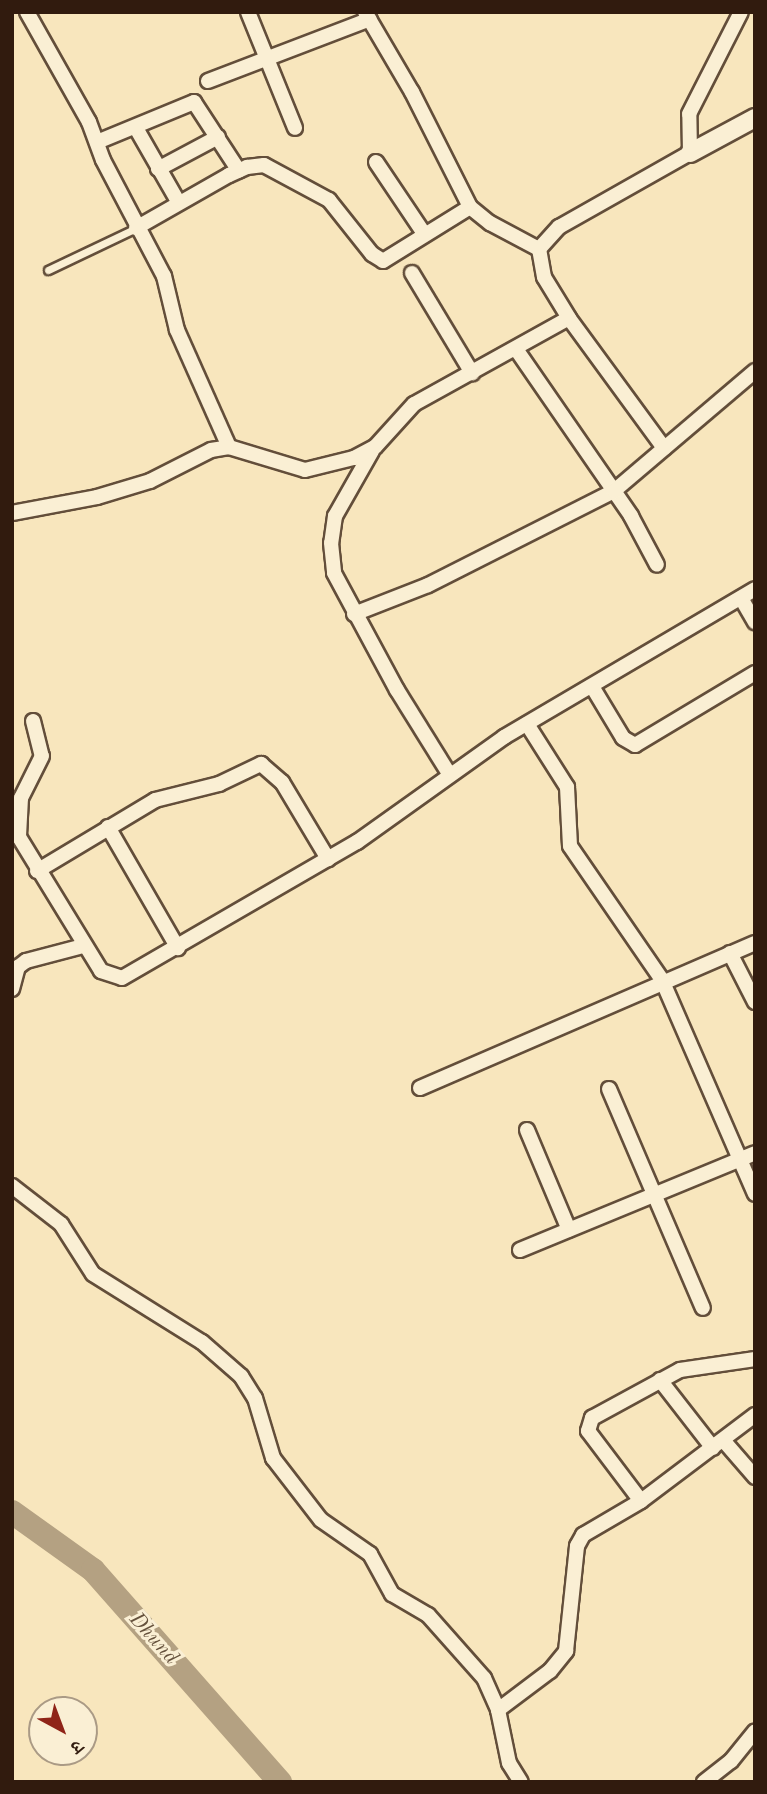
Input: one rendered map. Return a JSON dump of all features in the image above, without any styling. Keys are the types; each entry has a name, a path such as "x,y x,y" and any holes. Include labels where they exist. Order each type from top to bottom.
{"street":[{"path":"27,12 97,142 136,228 164,276 177,330 229,447"},
{"path":"248,12 295,128"},
{"path":"690,153 689,114 741,12"},
{"path":"208,81 367,16 470,207 490,223 539,249"},
{"path":"97,142 194,102 239,171"},
{"path":"539,249 559,227 755,118"},
{"path":"136,128 179,203"},
{"path":"158,169 218,137"},
{"path":"376,162 424,232"},
{"path":"136,228 239,171 264,165 329,200 377,259 391,258 424,232 470,207"},
{"path":"539,249 544,277 569,318 664,449"},
{"path":"412,273 472,373"},
{"path":"450,775 354,614 334,573 331,543 335,516 374,447 414,404 569,318"},
{"path":"516,349 614,491 657,565"},
{"path":"354,614 428,585 614,491 755,371"},
{"path":"12,513 137,485 229,447 305,470 354,458 374,447"},
{"path":"33,721 42,756 21,798 19,836 83,946 101,971 113,978 129,975 178,948 328,859 393,818 450,775 527,724 593,688 755,589"},
{"path":"741,598 755,622"},
{"path":"593,688 623,738 635,745 755,673"},
{"path":"527,724 566,787 570,846 662,980 755,1194"},
{"path":"37,871 155,800 219,784 249,766 261,764 282,782 328,859"},
{"path":"108,827 178,948"},
{"path":"420,1088 662,980 755,943"},
{"path":"12,989 18,967 26,961 83,946"},
{"path":"730,953 755,1002"},
{"path":"609,1088 702,1308"},
{"path":"527,1130 569,1230"},
{"path":"520,1250 755,1153"},
{"path":"12,1186 56,1219 93,1274 202,1342 241,1376 255,1398 273,1458 326,1525 370,1554 392,1594 428,1615 473,1664 498,1710 509,1763 521,1782"},
{"path":"641,1501 587,1425 592,1418 693,1365 755,1359"},
{"path":"660,1380 718,1444 755,1478"},
{"path":"498,1710 550,1671 566,1651 578,1546 583,1535 592,1526 641,1501 755,1415"},
{"path":"704,1782 731,1761 755,1731"}],"lane":[{"path":"48,270 136,228"}],"waterway":[{"name":"Dhund","path":"12,1512 93,1570 280,1782"}]}
